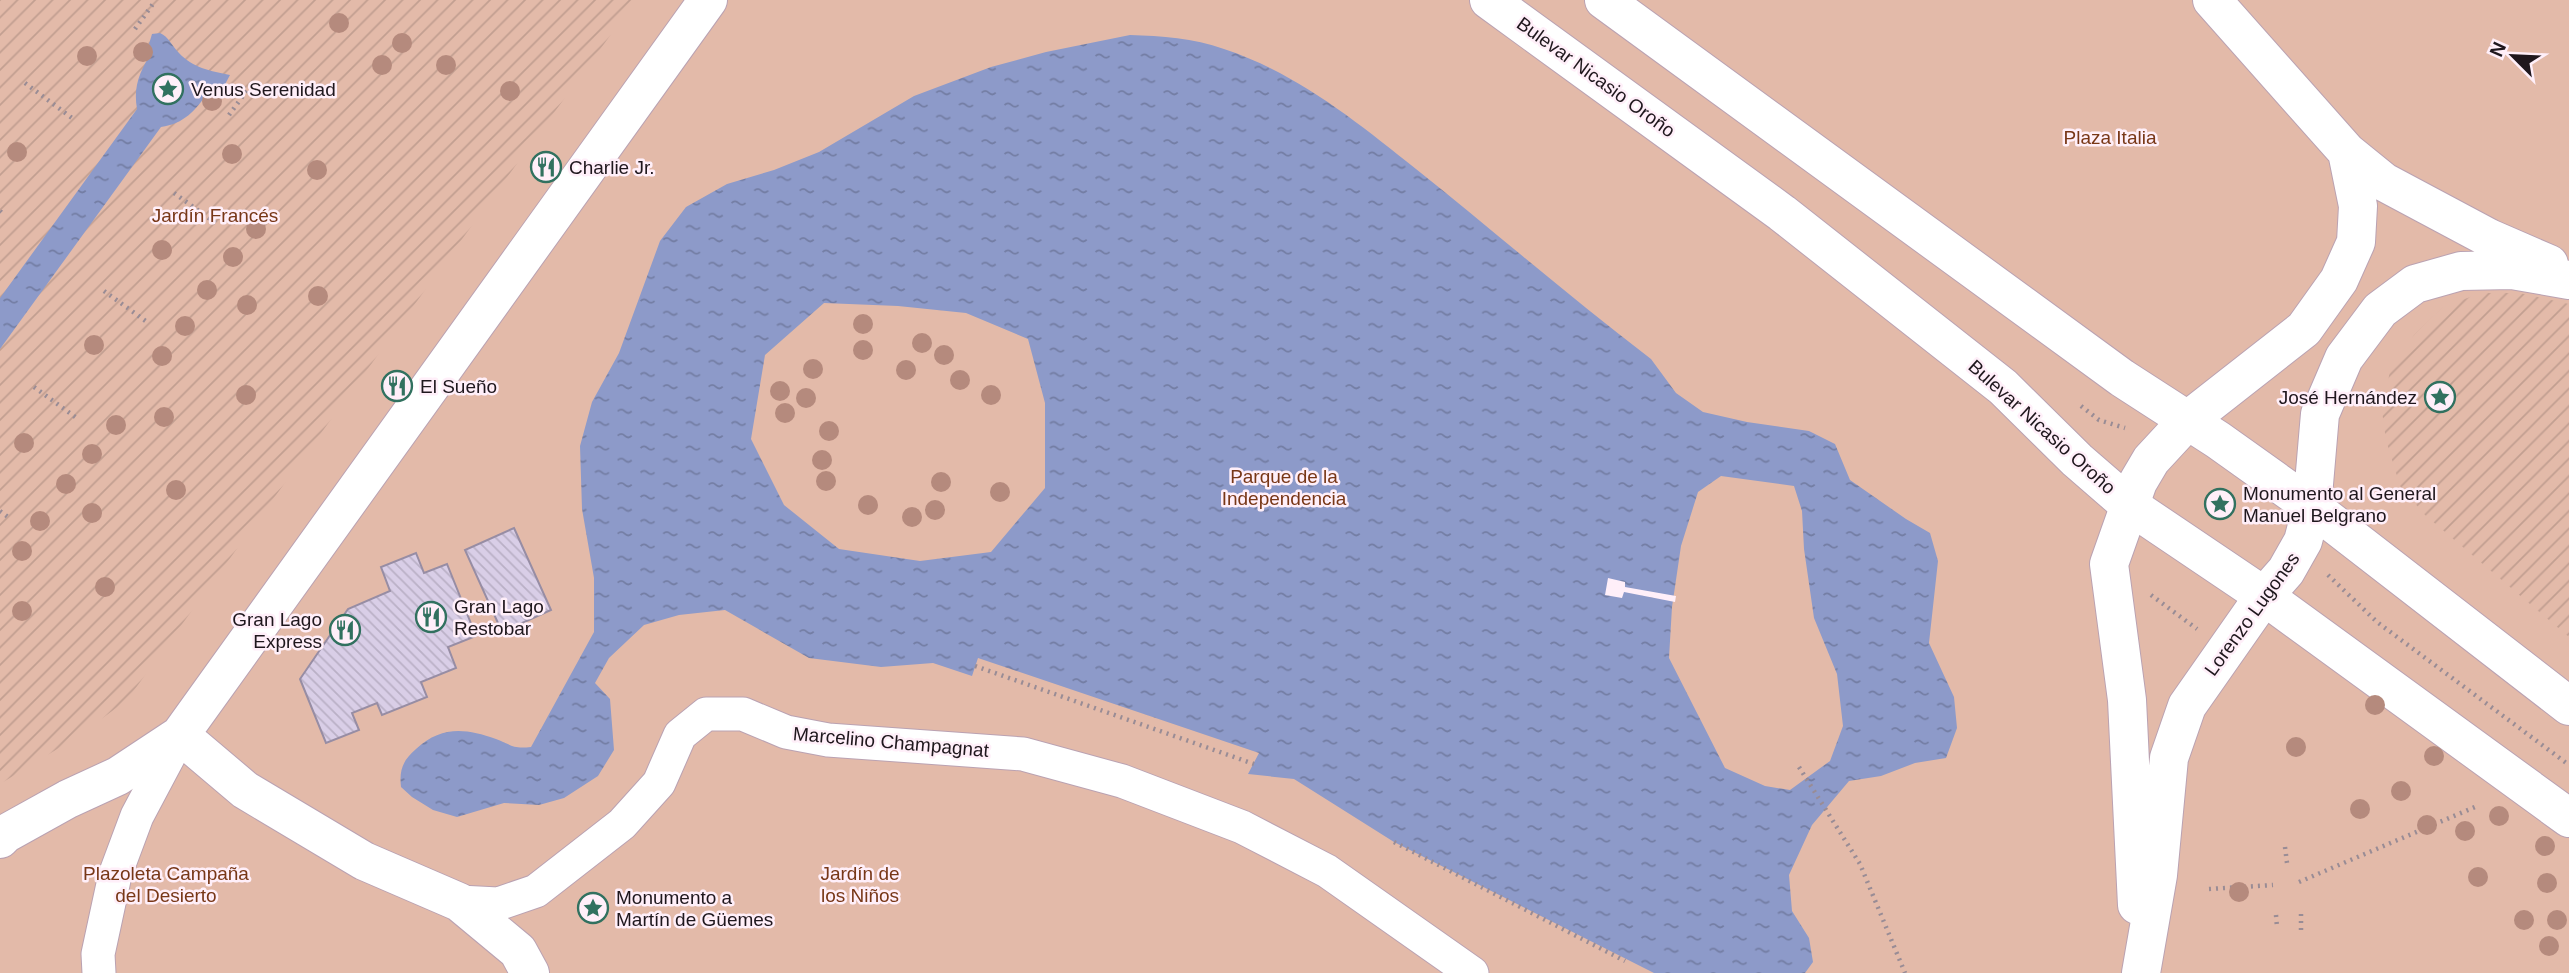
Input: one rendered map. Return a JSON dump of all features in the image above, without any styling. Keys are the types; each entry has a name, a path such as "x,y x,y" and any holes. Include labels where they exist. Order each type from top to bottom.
{"street":[{"path":"99,973 98,954 115,875 137,816 180,735 708,0"},
{"name":"Bulevar Nicasio Oroño","path":"1489,0 1782,213 1992,379 2129,505 2220,569 2264,596 2569,818"},
{"path":"1604,0 2122,378 2189,420 2312,507 2569,706"},
{"path":"2212,0 2347,152 2384,182 2489,238 2569,273"},
{"name":"Lorenzo Lugones","path":"2141,966 2133,874 2127,700 2109,564 2138,482 2151,460 2189,420 2304,329 2339,280 2356,242 2358,206 2347,152"},
{"name":"Lorenzo Lugones","path":"2141,966 2158,874 2169,758 2173,745 2187,706 2264,596 2286,571 2303,541 2312,507 2320,414 2344,358 2380,310 2415,284 2461,271 2512,270 2569,281"},
{"name":"Marcelino Champagnat","path":"180,735 245,790 364,861 460,902 498,904 536,891 622,824 659,783 680,735 706,714 743,714 786,732 828,740 1023,754 1122,781 1242,827 1327,871 1472,973"},
{"path":"0,839 68,799 118,776 180,735"},
{"path":"460,902 518,951 530,973"}],"path":[{"path":"135,29 155,1"},
{"path":"25,83 72,118"},
{"path":"229,115 248,89"},
{"path":"174,193 217,225"},
{"path":"104,290 147,322"},
{"path":"34,387 78,419"},
{"path":"0,511 8,517"},
{"path":"2150,594 2199,631"},
{"path":"975,666 1254,764"},
{"path":"1799,767 1860,864 1905,973"},
{"path":"2299,882 2475,807"},
{"path":"1394,842 1625,961"},
{"path":"2285,847 2287,863"},
{"path":"2208,889 2273,885"},
{"path":"2301,914 2301,931"},
{"path":"2276,915 2277,927"}],"green space":[{"name":"Parque de la Independencia","path":"0,0 2569,0 2569,973 0,973"},
{"name":"Jardín Francés","path":"0,0 636,0 127,700 77,737 0,784"},
{"path":"2481,293 2519,293 2569,304 2569,637 2425,515 2400,486 2386,440 2382,411 2390,371 2414,335 2443,307"}],"water":[{"path":"160,33 190,62 230,75 222,90 208,92 189,115 176,123 161,127 0,349 0,298 137,109 137,86 152,52 149,44 152,34"},
{"path":"1130,35 1166,37 1212,45 1276,71 1325,100 1394,151 1651,359 1676,393 1703,412 1809,431 1835,444 1850,480 1930,533 1938,561 1929,643 1954,697 1957,728 1946,758 1915,763 1881,776 1849,781 1812,825 1789,875 1792,911 1809,938 1813,962 1805,973 1654,973 1394,842 1294,779 1248,774 1259,753 978,658 972,676 933,663 881,667 809,658 725,610 679,615 644,625 609,658 595,683 610,699 614,750 598,776 564,798 539,805 504,803 457,817 433,810 401,787 401,770 408,757 425,742 444,733 464,731 516,747 531,747 594,632 594,578 582,509 580,446 592,402 619,353 660,241 686,207 727,184 774,170 819,152 914,96 991,67 1046,52","holes":["824,303 898,306 966,313 1028,339 1045,403 1045,488 991,552 920,561 839,549 784,505 751,439 765,355","1721,476 1794,486 1802,511 1804,549 1814,618 1837,674 1843,726 1830,761 1790,790 1765,786 1725,768 1669,658 1672,607 1681,546 1698,492"]}],"pier":[{"path":"1608,578 1625,582 1625,587 1676,596 1675,602 1624,592 1622,598 1605,595"}],"building":[{"path":"514,528 551,610 502,632 465,550"},
{"path":"416,553 424,573 447,564 476,636 448,647 456,668 421,682 427,697 382,715 377,703 352,713 359,730 326,743 300,679 348,609 390,591 381,567"}],"place":[{"name":"Venus Serenidad","path":"168,89"},
{"name":"Charlie Jr.","path":"546,167"},
{"name":"El Sueño","path":"397,386"},
{"name":"José Hernández","path":"2440,397"},
{"name":"Monumento al General Manuel Belgrano","path":"2220,504"},
{"name":"Gran Lago Restobar","path":"431,617"},
{"name":"Gran Lago Express","path":"345,630"},
{"name":"Monumento a Martín de Güemes","path":"593,908"}],"park label":[{"name":"Plaza Italia","path":"2110,137"},
{"name":"Plazoleta Campaña del Desierto","path":"166,884"},
{"name":"Jardín de los Niños","path":"860,884"}]}
